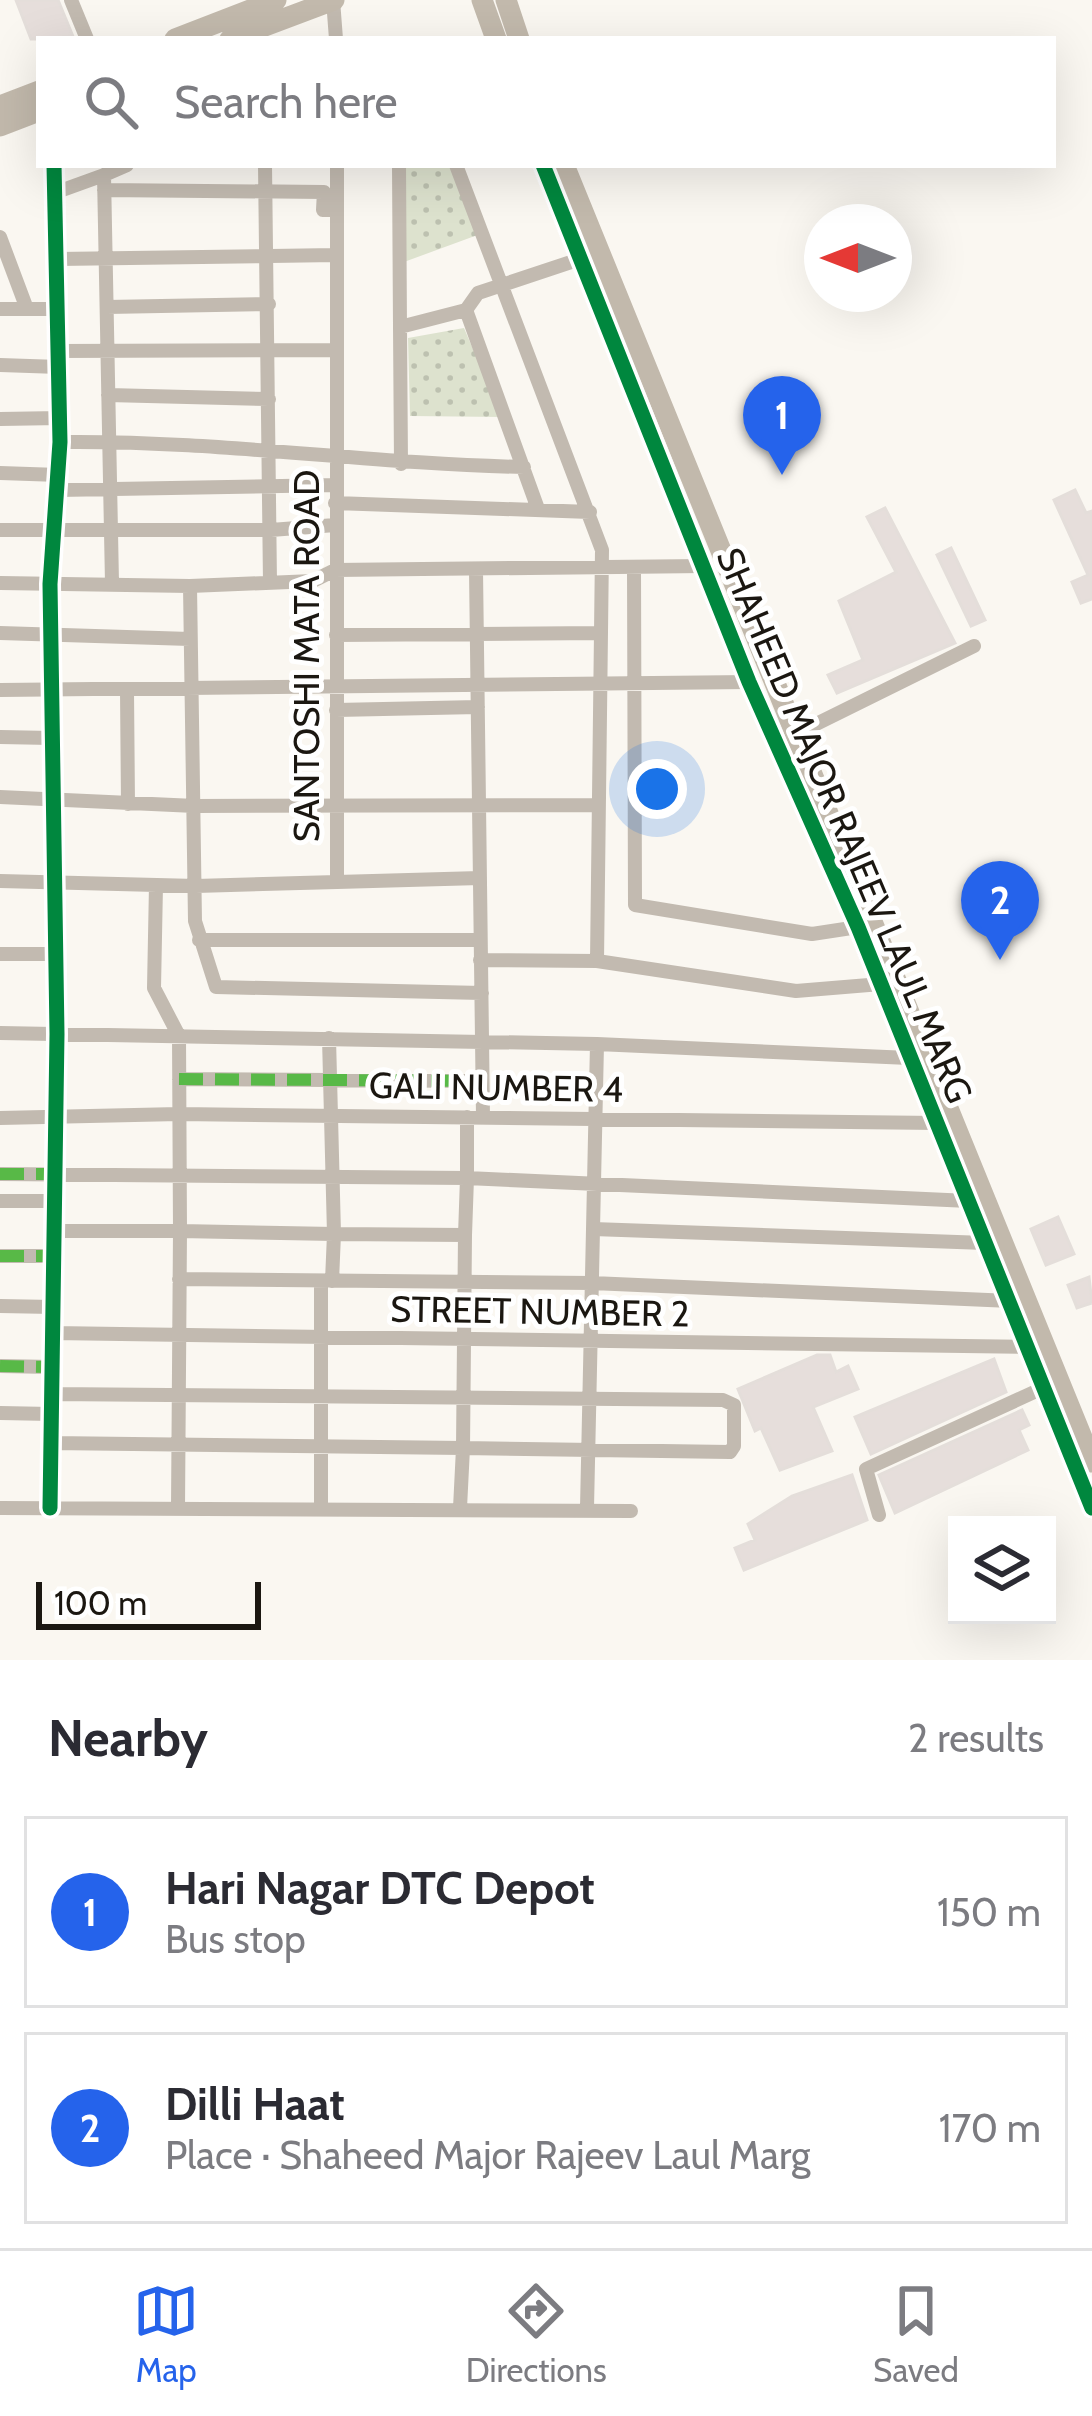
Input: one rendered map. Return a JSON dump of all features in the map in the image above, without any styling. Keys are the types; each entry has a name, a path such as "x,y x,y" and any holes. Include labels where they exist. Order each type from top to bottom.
{"street":[{"path":"71,0 86,36"},
{"path":"183,36 277,0"},
{"path":"238,36 333,0 336,36"},
{"path":"487,4 495,36"},
{"path":"487,4 515,36"},
{"path":"0,106 36,92"},
{"path":"0,126 36,112"},
{"path":"50,1508 57,1034 51,882 50,584 60,442 53,168"},
{"path":"104,182 123,168"},
{"path":"265,168 270,583"},
{"name":"SANTOSHI MATA ROAD","path":"0,881 196,886 337,882 337,168"},
{"path":"399,168 401,464"},
{"path":"457,168 590,512 603,569 597,961"},
{"name":"SHAHEED MAJOR RAJEEV LAUL MARG","path":"544,168 749,682 858,927 1092,1508"},
{"name":"SHAHEED MAJOR RAJEEV LAUL MARG","path":"565,168 1092,1462"},
{"path":"57,192 104,182 324,192 323,210 337,210"},
{"path":"104,182 112,583"},
{"path":"0,237 27,309"},
{"path":"58,259 336,255"},
{"path":"400,327 466,310 478,293 584,258"},
{"path":"106,307 269,304"},
{"path":"0,309 58,309"},
{"path":"466,310 538,509"},
{"path":"0,365 107,351 336,350"},
{"path":"108,395 268,399"},
{"path":"0,419 59,418"},
{"path":"60,442 267,447 401,464 524,467"},
{"path":"0,473 112,489 336,485"},
{"path":"335,503 590,512"},
{"path":"0,530 271,530 335,525"},
{"path":"0,583 190,586 313,581 335,570 704,566"},
{"path":"634,568 635,905 812,934 858,927"},
{"path":"460,1508 467,1178 482,1081 476,570"},
{"path":"190,586 196,886 199,940 211,982 226,991 482,993"},
{"path":"0,633 190,639"},
{"path":"336,635 600,633"},
{"path":"798,733 974,646"},
{"path":"0,690 749,682"},
{"path":"127,692 128,804"},
{"path":"336,710 478,707"},
{"path":"0,737 51,737"},
{"path":"0,796 195,806 598,805"},
{"path":"337,882 480,878"},
{"path":"156,885 154,988 179,1036 178,1508"},
{"path":"199,940 480,940"},
{"path":"0,954 54,954"},
{"path":"480,960 597,961 796,991 881,984"},
{"path":"0,1033 597,1044 909,1058"},
{"path":"321,1508 321,1338 334,1234 329,1038"},
{"path":"587,1508 597,1044"},
{"path":"179,1079 482,1081"},
{"name":"GALI NUMBER 4","path":"0,1118 179,1114 937,1123"},
{"path":"0,1174 467,1178 969,1201"},
{"path":"0,1201 55,1201"},
{"path":"593,1229 985,1243"},
{"path":"53,1232 465,1235"},
{"path":"0,1256 53,1256"},
{"path":"179,1280 592,1283 1011,1301"},
{"path":"0,1306 53,1307"},
{"name":"STREET NUMBER 2","path":"53,1333 1027,1347"},
{"path":"0,1366 52,1367"},
{"path":"879,1515 866,1476 872,1465 1043,1388"},
{"path":"51,1443 730,1452 736,1411 723,1400 52,1394"},
{"path":"0,1413 51,1414"},
{"path":"0,1508 632,1510"}],"green space":[{"path":"406,168 461,168 483,233 404,262"},
{"path":"464,328 502,417 410,416 408,338"}],"building":[{"path":"16,0 58,0 73,36 31,39"},
{"path":"1075,490 1086,513 1092,511 1092,599 1081,603 1072,582 1088,575 1054,500"},
{"path":"885,508 955,643 837,693 828,675 863,660 839,601 896,572 867,517"},
{"path":"951,548 985,620 971,626 937,555"},
{"path":"1058,1217 1074,1254 1046,1265 1031,1229"},
{"path":"1089,1277 1092,1303 1077,1308 1068,1285"},
{"path":"817,1355 830,1355 836,1372 848,1366 858,1389 813,1407 832,1451 780,1470 761,1428 755,1431 738,1389"},
{"path":"994,1359 1006,1392 871,1454 855,1417"},
{"path":"1022,1410 1029,1425 1019,1430 1028,1450 895,1513 879,1475"},
{"path":"852,1475 867,1520 744,1570 735,1548 755,1540 748,1524 792,1496"}],"marked path":[{"path":"179,1079 482,1081"},
{"path":"0,1174 55,1174"},
{"path":"0,1256 53,1256"},
{"path":"0,1366 52,1367"}],"cycle path":[{"path":"50,1508 57,1034 50,584 60,442 54,168"},
{"path":"544,168 749,682 858,927 1092,1508"}],"place":[{"name":"Hari Nagar DTC Depot","path":"782,475"},
{"name":"Dilli Haat","path":"1000,960"}]}
